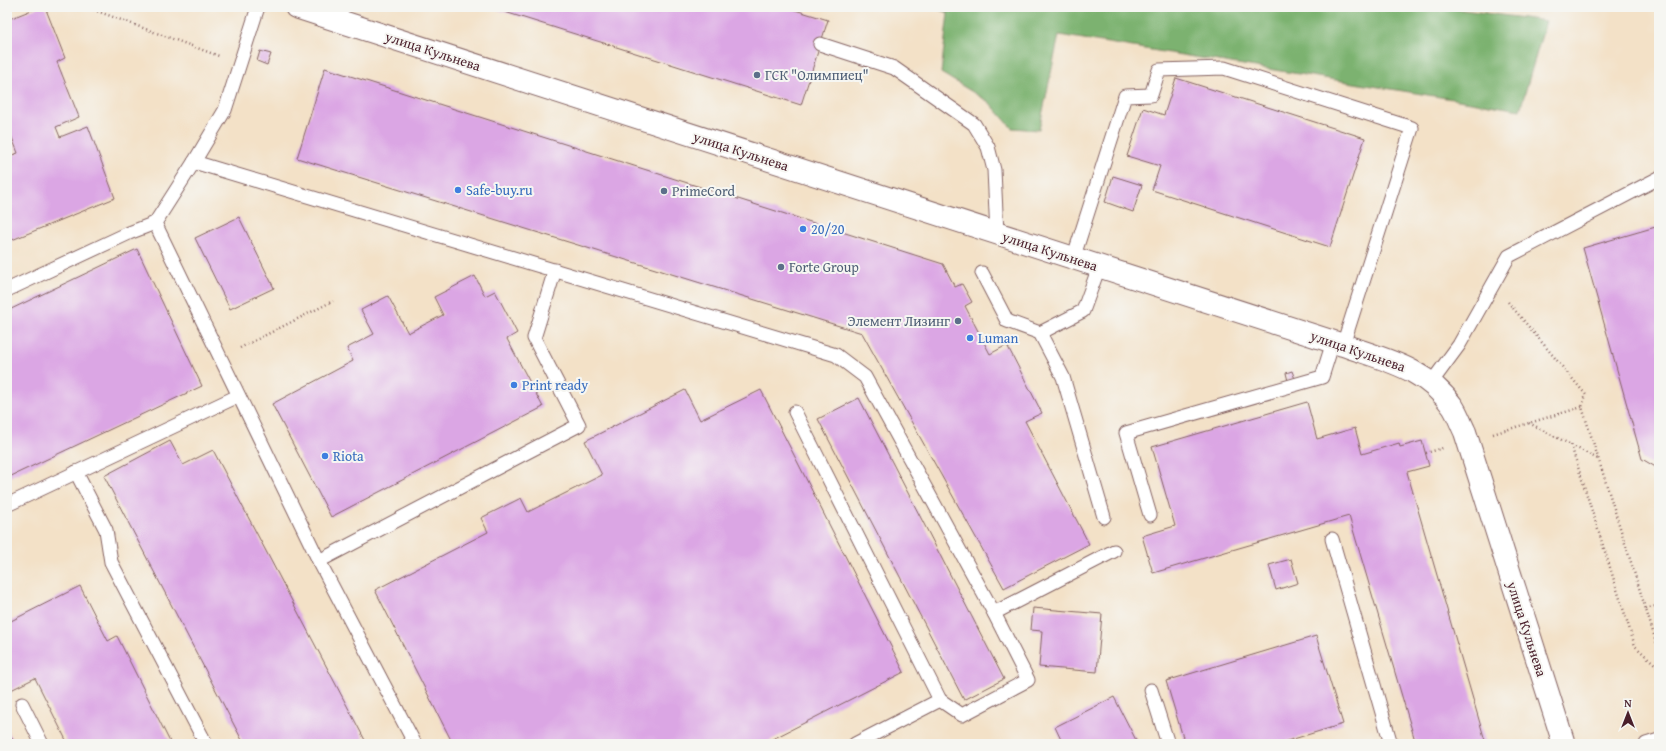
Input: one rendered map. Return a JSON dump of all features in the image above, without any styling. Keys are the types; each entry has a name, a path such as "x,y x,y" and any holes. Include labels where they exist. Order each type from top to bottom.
{"street":[{"name":"улица Кульнева","path":"296,7 1338,344 1403,366 1422,376 1431,383 1454,408 1465,432 1564,744"}],"lane":[{"path":"7,290 129,233 155,223 225,110 258,7"},
{"path":"820,44 894,68 974,124 988,147 994,170 997,234"},
{"path":"1073,259 1125,96 1151,95 1159,70 1224,68 1412,128 1338,344 1322,377 1126,433 1150,515"},
{"path":"194,162 836,355 865,377 994,613 1028,680 962,715 940,700 795,412"},
{"path":"1431,383 1459,345 1508,256 1659,178"},
{"path":"155,223 319,560 415,744"},
{"path":"1040,334 1083,311 1099,267"},
{"path":"319,560 579,425 534,338 555,270"},
{"path":"982,273 1007,322 1040,334 1063,377 1104,517"},
{"path":"7,505 238,396"},
{"path":"76,472 106,530 111,562 206,744"},
{"path":"1332,539 1391,744"},
{"path":"994,613 1114,551"},
{"path":"1151,690 1168,744"},
{"path":"855,744 940,700"},
{"path":"22,704 42,744"},
{"path":"1646,744 1659,740"}],"path":[{"path":"86,7 240,64"},
{"path":"1493,284 1586,395 1582,407 1659,651"},
{"path":"220,358 333,301"},
{"path":"1490,434 1582,407"},
{"path":"1528,423 1598,459"},
{"path":"1571,445 1635,646 1659,668"},
{"path":"1426,453 1444,448"},
{"path":"1646,608 1659,605"}],"green space":[{"path":"932,7 1441,7 1546,21 1520,110 1059,35 1039,130 1012,128 989,102 941,73 948,13"}],"building":[{"path":"39,7 45,7 65,58 57,62 79,117 56,127 60,137 88,126 115,198 7,242 7,157 18,153 7,125 7,20"},
{"name":"ГСК \"Олимпиец\"","path":"489,7 785,7 828,20 801,105"},
{"path":"260,51 271,54 267,65 257,61"},
{"path":"325,68 943,264 955,287 962,284 972,302 965,306 990,354 1007,345 1042,413 1025,421 1089,544 1004,588 862,333 297,158"},
{"path":"1176,78 1365,138 1330,247 1152,190 1160,166 1127,156 1143,108 1164,115"},
{"path":"1113,176 1142,185 1133,212 1105,202"},
{"path":"239,217 274,288 230,309 195,238"},
{"path":"1659,226 1659,469 1642,459 1583,248"},
{"path":"137,249 202,386 7,478 7,311"},
{"path":"475,276 485,296 495,291 517,333 507,339 543,407 331,517 272,404 353,361 347,348 374,334 361,310 388,296 408,333 443,315 434,297"},
{"path":"1292,371 1295,379 1288,381 1286,373"},
{"path":"685,390 700,420 761,390 904,672 763,744 453,744 375,590 488,532 481,518 521,498 528,512 602,475 585,441"},
{"path":"859,398 1004,679 964,700 818,419"},
{"path":"1307,402 1317,439 1355,428 1362,454 1399,443 1400,447 1422,441 1429,466 1407,472 1486,744 1416,744 1349,516 1153,573 1142,536 1175,526 1152,447"},
{"path":"170,441 183,465 213,450 367,744 244,744 104,476"},
{"path":"1291,559 1298,583 1276,590 1269,565"},
{"path":"80,586 108,641 117,636 171,744 68,744 35,678 7,692 7,623"},
{"path":"1033,608 1102,614 1097,672 1039,667 1042,631 1031,630"},
{"path":"1316,636 1343,724 1277,744 1185,744 1166,681"},
{"path":"1114,697 1138,744 1063,744 1055,727"},
{"path":"7,729 15,744 7,744"}],"railway":[{"path":"1649,7 1659,8"}],"place":[{"name":"ГСК \"Олимпиец\"","path":"757,75"},
{"name":"Safe-buy.ru","path":"458,190"},
{"name":"PrimeCord","path":"664,191"},
{"name":"20/20","path":"803,229"},
{"name":"Forte Group","path":"781,267"},
{"name":"Элемент Лизинг","path":"958,321"},
{"name":"Luman","path":"970,338"},
{"name":"Print ready","path":"514,385"},
{"name":"Riota","path":"325,456"}]}
